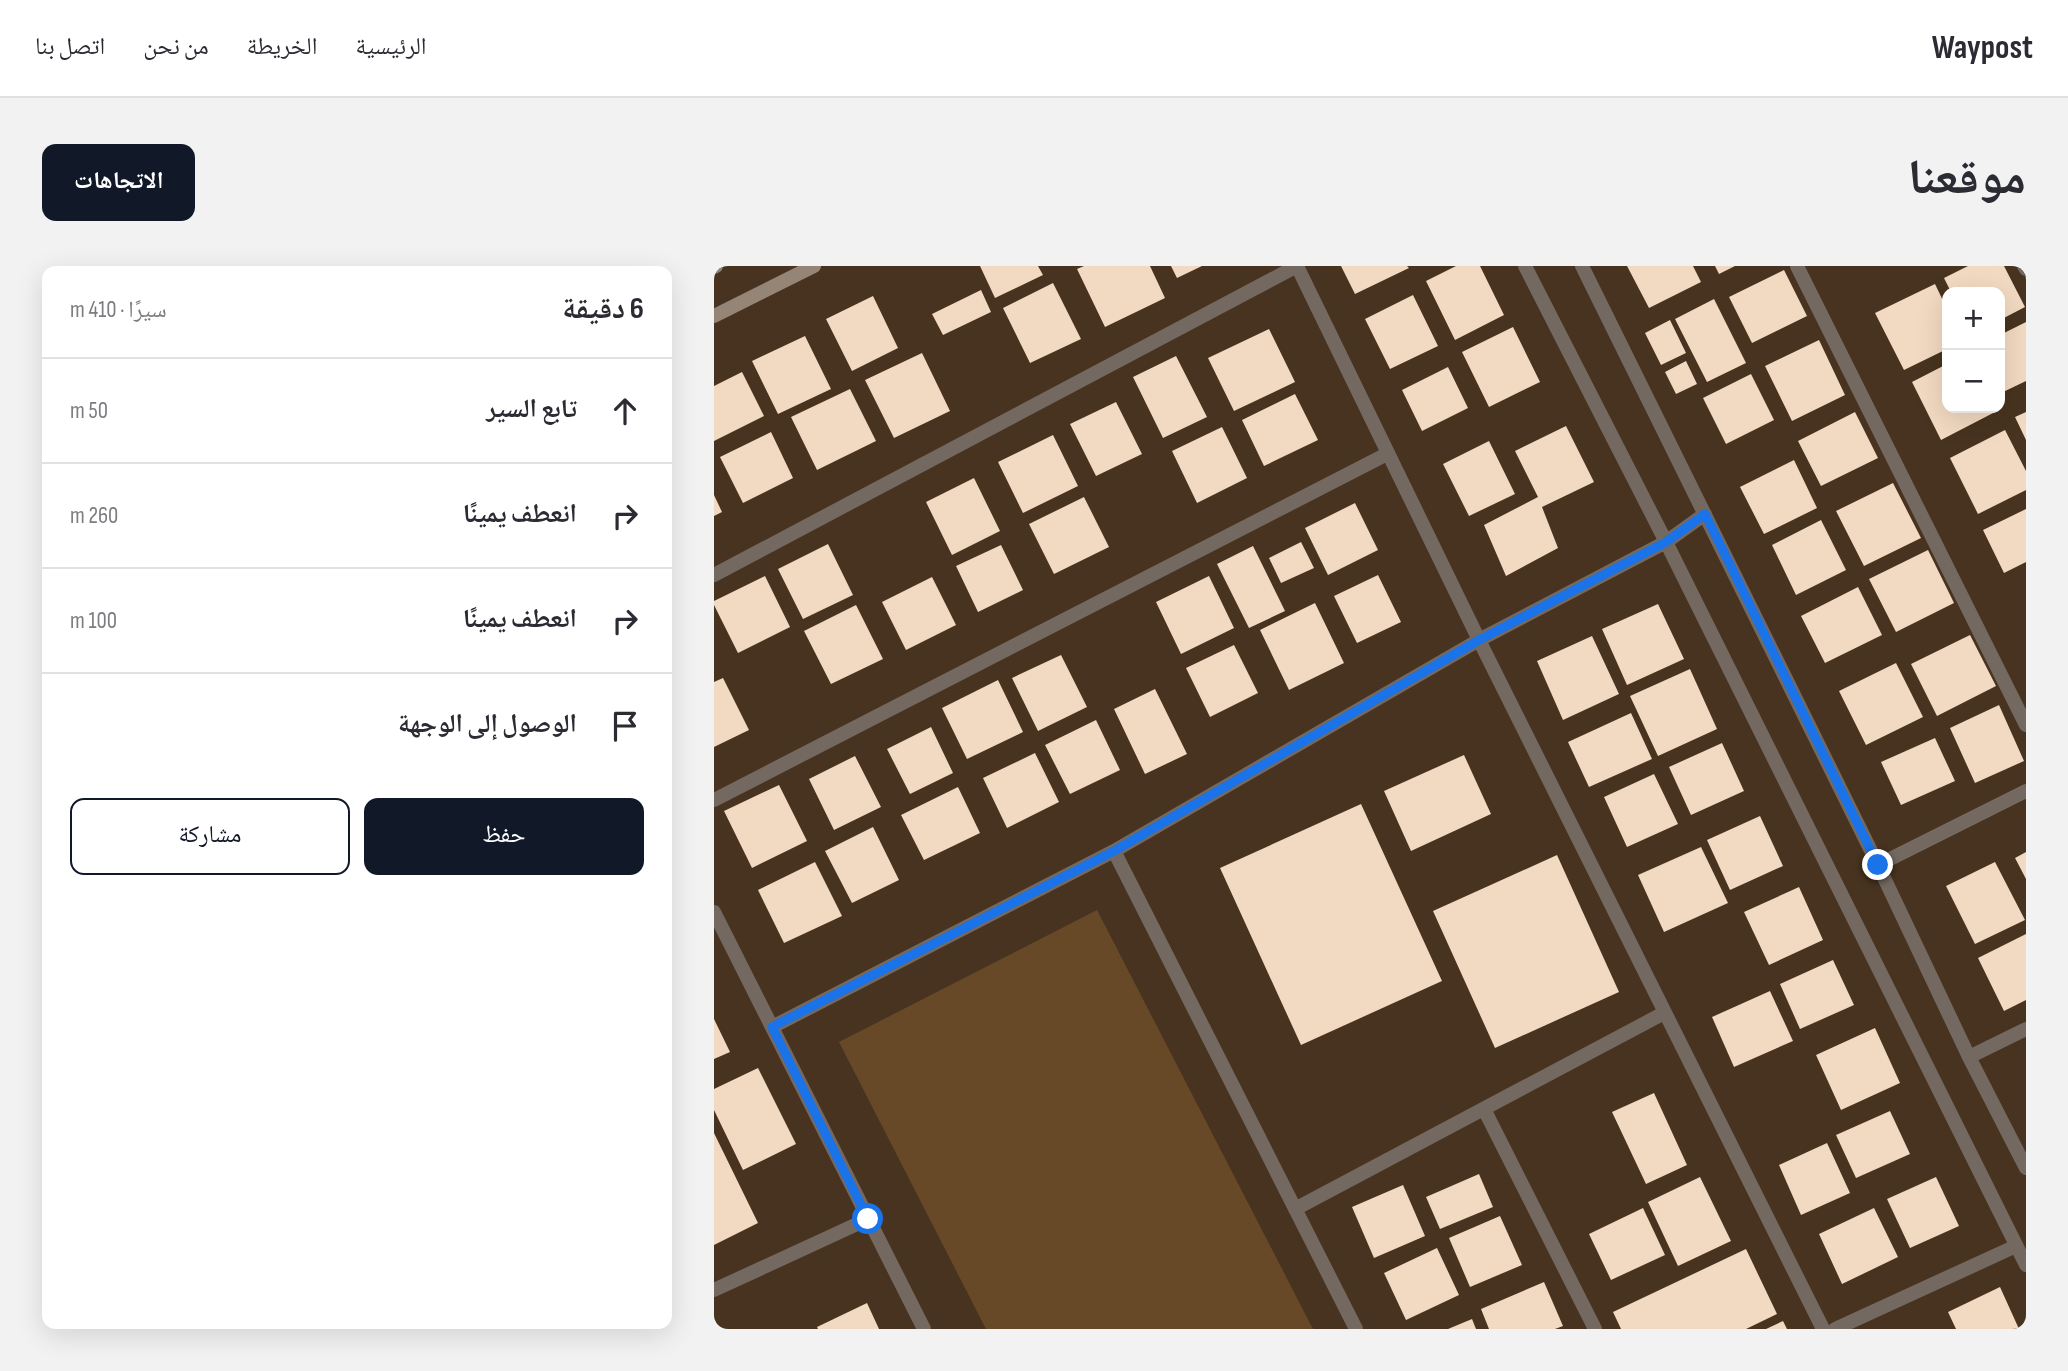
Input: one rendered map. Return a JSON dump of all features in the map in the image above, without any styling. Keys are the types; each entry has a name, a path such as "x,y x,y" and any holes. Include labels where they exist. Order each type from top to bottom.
{"street":[{"path":"714,316 814,266"},
{"path":"714,575 1297,266 1479,640 1823,1329"},
{"path":"1525,266 1666,542 2026,1265"},
{"path":"1582,266 1878,865 1969,1057 2026,1168"},
{"path":"1797,266 2026,725"},
{"path":"714,800 1387,454"},
{"path":"772,1027 1114,851 1479,640 1666,542 1705,514"},
{"path":"1878,865 2026,791"},
{"path":"1114,851 1356,1329"},
{"path":"714,912 923,1329"},
{"path":"1295,1209 1664,1013"},
{"path":"1969,1057 2026,1029"},
{"path":"1484,1109 1595,1329"},
{"path":"714,1290 868,1219"},
{"path":"1835,1329 2017,1246"}],"shaded area":[{"path":"1097,910 1313,1329 986,1329 839,1042"}],"building":[{"path":"980,266 1038,266 1043,275 995,298"},
{"path":"1084,266 1150,266 1165,298 1105,327 1077,269"},
{"path":"1171,266 1202,266 1177,278"},
{"path":"1341,266 1407,266 1409,268 1355,294"},
{"path":"1456,266 1480,266 1504,315 1455,340 1426,281"},
{"path":"1627,266 1693,266 1701,282 1649,308"},
{"path":"1715,266 1735,266 1719,274"},
{"path":"1968,266 2004,266 2025,307 2005,317 2005,287 1948,287 1944,278"},
{"path":"1784,270 1807,316 1752,343 1729,297"},
{"path":"1053,283 1081,339 1030,363 1003,308"},
{"path":"1935,284 1942,299 1942,351 1904,370 1875,313"},
{"path":"981,290 991,312 943,335 932,314"},
{"path":"1413,295 1438,346 1390,369 1365,319"},
{"path":"873,296 898,348 852,371 826,319"},
{"path":"1714,299 1746,363 1707,382 1675,319"},
{"path":"1670,320 1686,353 1661,365 1645,333"},
{"path":"2026,322 2026,381 2005,391 2005,350 2005,332"},
{"path":"1513,327 1540,382 1489,407 1462,352"},
{"path":"1269,329 1295,382 1234,411 1208,358"},
{"path":"805,336 831,389 778,414 752,361"},
{"path":"1819,340 1845,395 1792,421 1765,366"},
{"path":"922,353 950,411 894,438 865,380"},
{"path":"1176,356 1207,417 1163,438 1133,377"},
{"path":"1686,361 1697,384 1676,394 1665,372"},
{"path":"1448,367 1468,408 1422,431 1402,390"},
{"path":"1942,367 1942,413 1993,413 1941,440 1912,382"},
{"path":"742,372 764,416 714,441 714,386"},
{"path":"1751,374 1774,420 1726,444 1703,398"},
{"path":"850,389 876,441 817,470 791,417"},
{"path":"1295,394 1318,440 1264,466 1242,420"},
{"path":"1116,402 1142,454 1096,476 1070,424"},
{"path":"1855,412 1878,458 1821,486 1798,441"},
{"path":"2026,412 2026,440 2015,417"},
{"path":"1566,426 1594,482 1542,507 1558,548 1506,576 1484,525 1538,497 1515,451"},
{"path":"1222,427 1247,478 1197,503 1172,451"},
{"path":"2005,430 2026,471 2026,490 1978,514 1950,458"},
{"path":"771,432 793,478 743,503 720,457"},
{"path":"1053,435 1078,486 1023,513 998,462"},
{"path":"1489,441 1515,494 1469,516 1443,464"},
{"path":"1794,460 1817,508 1764,534 1740,487"},
{"path":"974,478 1000,531 952,555 926,502"},
{"path":"1893,483 1921,538 1864,566 1836,511"},
{"path":"714,495 722,512 714,516"},
{"path":"1084,497 1109,547 1054,574 1029,524"},
{"path":"1355,503 1378,550 1328,575 1305,528"},
{"path":"2026,509 2026,562 2004,573 1983,530"},
{"path":"1821,520 1846,570 1796,595 1772,545"},
{"path":"1301,542 1314,568 1281,583 1269,558"},
{"path":"828,544 853,595 803,619 778,569"},
{"path":"1001,545 1023,590 978,612 956,566"},
{"path":"1253,546 1285,611 1249,628 1217,564"},
{"path":"1928,550 1954,603 1896,632 1869,579"},
{"path":"1378,575 1401,622 1357,643 1334,596"},
{"path":"765,576 790,627 738,653 714,601"},
{"path":"1209,576 1234,628 1181,654 1156,602"},
{"path":"932,577 956,625 906,650 882,602"},
{"path":"1858,587 1882,635 1825,663 1801,616"},
{"path":"1315,603 1344,663 1289,690 1260,630"},
{"path":"1658,604 1684,659 1627,685 1602,629"},
{"path":"856,605 883,659 831,684 804,631"},
{"path":"1970,635 1996,686 1937,716 1911,664"},
{"path":"1592,636 1619,694 1563,720 1537,661"},
{"path":"1234,645 1258,693 1210,717 1186,668"},
{"path":"1061,655 1087,707 1038,731 1012,678"},
{"path":"1896,663 1923,717 1866,745 1839,691"},
{"path":"1690,669 1717,729 1658,756 1630,696"},
{"path":"723,678 749,730 714,747 714,682"},
{"path":"998,680 1023,732 967,759 942,708"},
{"path":"1155,689 1187,754 1145,774 1114,709"},
{"path":"1999,705 2024,761 1975,783 1950,728"},
{"path":"1631,713 1652,759 1589,787 1568,742"},
{"path":"1096,720 1120,770 1070,794 1045,745"},
{"path":"931,727 953,773 910,794 887,749"},
{"path":"1935,738 1955,781 1901,805 1881,762"},
{"path":"1722,743 1744,791 1691,815 1669,767"},
{"path":"1035,753 1059,802 1007,828 983,778"},
{"path":"1464,755 1491,814 1411,851 1384,791"},
{"path":"855,756 881,807 834,830 809,779"},
{"path":"1654,774 1678,824 1627,847 1604,797"},
{"path":"779,785 807,841 752,868 724,811"},
{"path":"958,787 980,833 924,860 901,815"},
{"path":"1361,804 1442,981 1301,1045 1220,868"},
{"path":"1760,816 1783,866 1730,890 1707,840"},
{"path":"873,827 899,880 852,903 825,851"},
{"path":"1701,847 1728,903 1664,932 1638,875"},
{"path":"2026,852 2026,879 2015,858"},
{"path":"1557,855 1619,992 1495,1048 1433,911"},
{"path":"815,862 842,916 784,943 758,890"},
{"path":"1995,862 2025,920 1975,944 1946,886"},
{"path":"1799,887 1823,940 1769,965 1744,912"},
{"path":"2026,934 2026,1000 2004,1011 1978,958"},
{"path":"1833,960 1854,1005 1800,1029 1780,984"},
{"path":"1770,991 1793,1041 1734,1067 1712,1017"},
{"path":"714,1019 730,1052 714,1059"},
{"path":"1875,1028 1900,1083 1841,1110 1816,1055"},
{"path":"758,1068 796,1144 743,1170 714,1110 714,1089"},
{"path":"1654,1093 1687,1165 1646,1184 1612,1112"},
{"path":"1890,1111 1910,1154 1856,1178 1836,1135"},
{"path":"714,1133 758,1223 714,1245"},
{"path":"1827,1143 1850,1193 1801,1215 1779,1165"},
{"path":"1479,1174 1493,1207 1440,1229 1426,1197"},
{"path":"1700,1177 1731,1241 1678,1266 1648,1202"},
{"path":"1936,1177 1959,1226 1910,1248 1887,1199"},
{"path":"1403,1185 1425,1236 1374,1258 1352,1207"},
{"path":"1643,1208 1665,1255 1611,1280 1589,1234"},
{"path":"1874,1208 1898,1257 1842,1284 1819,1234"},
{"path":"1500,1216 1522,1265 1470,1287 1449,1238"},
{"path":"1437,1248 1459,1295 1406,1320 1384,1273"},
{"path":"1746,1249 1777,1314 1746,1329 1621,1329 1613,1312"},
{"path":"1544,1282 1563,1326 1555,1329 1489,1329 1481,1309"},
{"path":"2000,1287 2019,1329 1956,1329 1948,1312"},
{"path":"867,1303 879,1329 818,1329 817,1327"},
{"path":"1472,1319 1476,1329 1448,1329"},
{"path":"1783,1321 1787,1329 1766,1329"}],"route":[{"path":"868,1219 772,1027 1114,851 1479,640 1666,542 1705,514 1878,865"}]}
